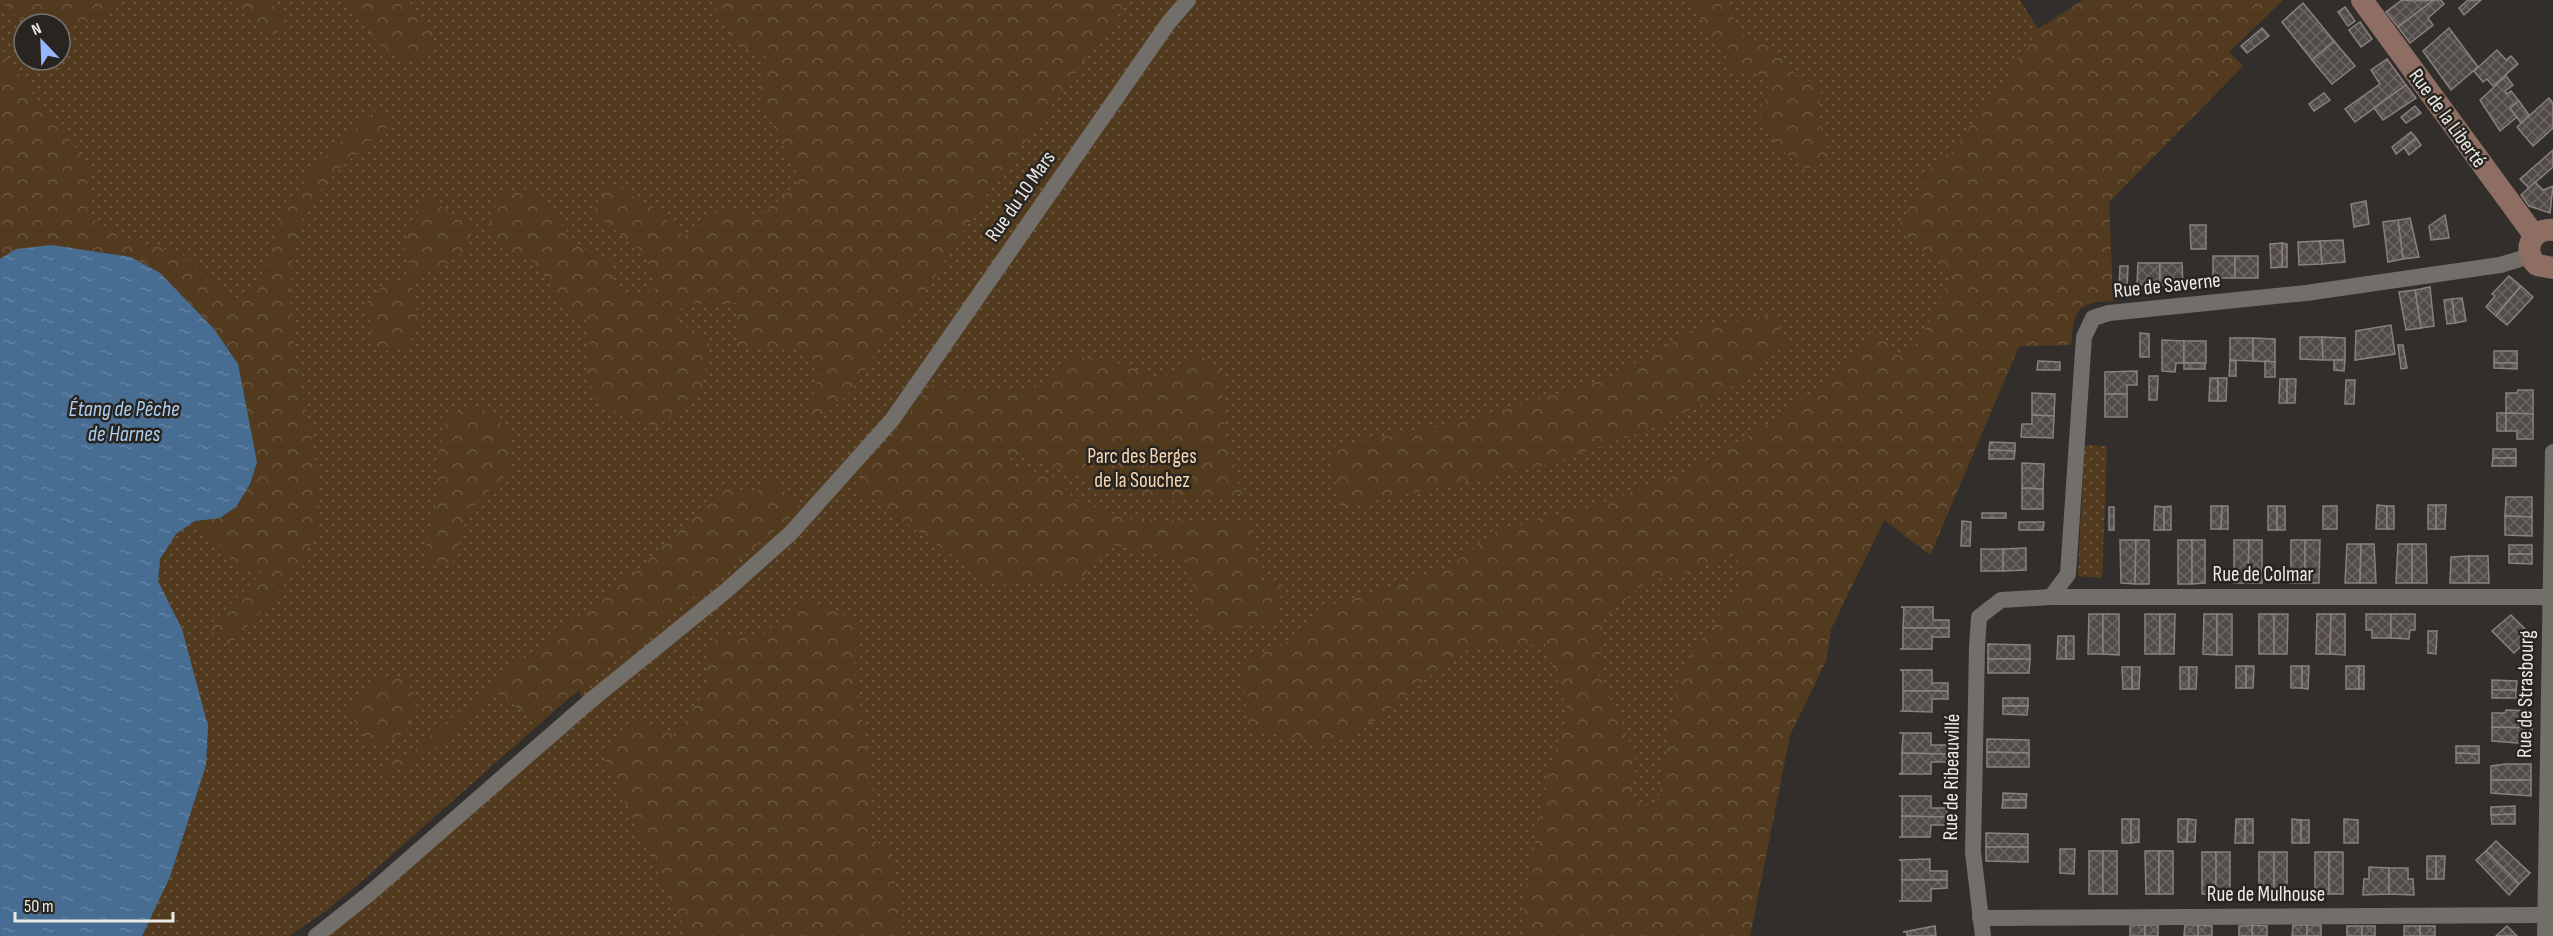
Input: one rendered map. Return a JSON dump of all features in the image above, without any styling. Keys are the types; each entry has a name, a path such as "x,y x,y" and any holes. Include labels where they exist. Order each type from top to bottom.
{"street":[{"name":"Rue du 10 Mars","path":"316,936 369,894 590,701 727,590 783,540 892,420 1169,22 1188,0"},
{"name":"Rue de la Liberté","path":"2362,0 2539,240"},
{"path":"2539,240 2537,265 2553,268 2553,274"},
{"name":"Rue de Saverne","path":"2050,597 2068,574 2084,337 2093,318 2109,313 2306,293 2500,265 2539,240"},
{"name":"Rue de Strasbourg","path":"2545,936 2549,915 2553,452"},
{"name":"Rue de Colmar","path":"1979,617 2001,600 2050,597 2551,597"},
{"name":"Rue de Ribeauvillé","path":"1979,617 1973,852 1983,936"},
{"name":"Rue de Mulhouse","path":"1980,918 2549,915"}],"green space":[{"name":"Parc des Berges de la Souchez","path":"0,0 2020,0 2038,29 2083,0 2283,0 2229,52 2243,66 2109,202 2113,301 2091,303 2079,311 2073,324 2071,345 2019,346 1930,555 1884,520 1831,629 1826,661 1790,735 1750,936 329,936 587,713 579,689 369,875 326,911 289,936 0,936"},
{"path":"0,0 123,0 115,9 103,16 72,25 72,12 12,13"},
{"path":"228,0 268,0 286,18 275,35"},
{"path":"342,0 412,0 408,7 435,35 421,62 388,55"},
{"path":"712,0 1129,0 989,191 907,321 878,350 852,390 814,426 807,414 821,367 799,346 737,350 736,303 682,304 678,322 710,340 701,393 656,427 600,405 586,376 591,324 563,304 534,262 513,253 487,230 501,191 532,189 579,246 609,259 617,296 656,289 645,254 592,212 611,183 652,207 684,236 727,206 758,219 800,180 758,95 766,55 737,46"},
{"path":"1689,0 1725,0 1740,33 1776,50 1795,74 1822,87 1817,114 1830,158 1805,170 1779,148 1757,111 1770,92 1761,75 1735,71"},
{"path":"2083,0 2283,0 2229,52 2243,66 2109,202 2113,301 2091,303 2079,311 2073,324 2071,345 2019,346 1930,555 1884,520 1831,629 1826,661 1790,735 1750,936 1528,936 1523,903 1549,770 1568,713 1545,644 1460,651 1379,718 1331,745 1248,729 1242,660 1293,640 1330,605 1447,569 1492,533 1607,501 1688,471 1753,434 1831,379 1873,330 1899,354 1918,344 1951,276 1898,229 1929,171 1947,155 1951,161 1956,158 1952,151 2007,77 2038,29","holes":["1734,550 1741,584 1679,672 1657,807 1631,800 1636,761 1623,725 1599,676 1604,618 1646,582 1702,568"]},
{"path":"0,47 12,64 12,72 18,72 40,104 91,167 87,216 130,240 181,253 229,299 251,295 269,260 285,209 317,164 376,110 391,124 320,191 304,216 296,241 291,268 292,326 316,471 319,498 318,522 309,548 290,578 229,646 207,628 263,571 236,567 222,547 195,521 220,518 215,329 160,273 131,257 51,245 16,249 0,259"},
{"path":"424,196 473,226 468,249 439,270 419,271 412,287 420,325 406,346 387,351 374,346 367,302 384,285 401,283 411,268 404,246"},
{"path":"1774,314 1786,345 1719,396 1645,431 1546,465 1340,508 1330,448 1484,416 1609,378 1697,328"},
{"path":"1197,354 1221,370 1225,434 1242,494 1171,501 1126,492 1012,454 1009,464 1056,478 1075,500 1129,519 1252,523 1261,580 1283,584 1276,623 1203,632 1187,561 1113,545 1078,581 995,585 854,487 930,385 989,390 1039,387 1077,356 1129,365 1158,381"},
{"path":"478,406 511,431 508,473 469,510 452,565 422,565 439,491 436,463 447,417"},
{"path":"2084,445 2107,446 2102,578 2078,576"},
{"path":"771,478 802,508 539,723 497,693 430,751 401,769 385,774 383,765 412,752 505,673 634,573 729,485 754,494"},
{"path":"805,600 856,620 855,671 873,790 871,837 890,852 904,936 688,936 604,757 641,720 675,736 712,681 704,662 717,634 757,639"},
{"path":"406,677 417,704 410,722 402,734 396,738 370,745 345,706 370,691 380,679"}],"water":[{"name":"Étang de Pêche de Harnes","path":"51,245 131,257 160,273 214,329 238,364 257,462 250,484 236,507 220,518 195,521 176,534 160,559 158,581 182,629 208,726 206,765 170,877 142,936 0,936 0,259 16,249"}],"building":[{"path":"2402,0 2434,0 2398,27 2386,12"},
{"path":"2434,0 2441,0 2444,4 2428,18 2433,25 2410,43 2398,27"},
{"path":"2468,0 2481,0 2464,15 2459,8"},
{"path":"2303,3 2334,41 2312,60 2282,22"},
{"path":"2345,7 2355,21 2348,26 2338,12"},
{"path":"2360,22 2372,39 2361,47 2349,30"},
{"path":"2262,28 2269,36 2247,53 2241,46"},
{"path":"2449,28 2478,67 2451,90 2423,51"},
{"path":"2334,41 2355,66 2332,84 2312,60"},
{"path":"2497,50 2506,60 2511,56 2518,64 2493,86 2487,79 2483,82 2474,71"},
{"path":"2387,59 2406,85 2355,122 2345,109 2380,84 2371,70"},
{"path":"2506,76 2513,85 2505,91 2507,94 2511,91 2519,101 2510,108 2517,117 2500,131 2480,100"},
{"path":"2406,85 2416,98 2383,120 2374,108"},
{"path":"2324,93 2330,100 2314,111 2309,104"},
{"path":"2549,98 2553,103 2553,128 2533,146 2517,127"},
{"path":"2519,101 2529,115 2521,123 2510,108"},
{"path":"2415,106 2421,113 2406,123 2401,117"},
{"path":"2411,132 2416,138 2396,154 2392,147"},
{"path":"2416,138 2421,145 2409,155 2404,148"},
{"path":"2553,150 2553,167 2529,188 2520,179"},
{"path":"2535,182 2543,190 2553,186 2550,213 2529,206 2521,195"},
{"path":"2366,201 2369,224 2354,227 2351,204"},
{"path":"2445,215 2449,238 2431,240 2429,226"},
{"path":"2410,218 2419,257 2403,259 2398,220"},
{"path":"2398,220 2403,259 2388,262 2383,222"},
{"path":"2190,225 2206,225 2206,249 2191,249"},
{"path":"2343,240 2345,262 2322,264 2320,241"},
{"path":"2320,241 2322,264 2299,265 2298,242"},
{"path":"2282,243 2287,244 2287,267 2282,267"},
{"path":"2282,243 2282,267 2271,268 2270,244"},
{"path":"2213,256 2235,256 2235,278 2213,278"},
{"path":"2235,256 2258,256 2258,278 2235,278"},
{"path":"2138,263 2160,263 2160,285 2137,285"},
{"path":"2160,263 2182,263 2183,285 2160,285"},
{"path":"2120,266 2128,266 2127,289 2119,289"},
{"path":"2509,276 2521,286 2496,316 2486,307 2495,296 2492,294"},
{"path":"2521,286 2533,297 2507,325 2496,316"},
{"path":"2430,287 2434,326 2421,328 2415,290"},
{"path":"2415,290 2421,328 2406,330 2399,292"},
{"path":"2462,298 2466,321 2455,323 2452,299"},
{"path":"2452,299 2455,323 2447,324 2444,300"},
{"path":"2391,325 2395,354 2355,360 2356,331"},
{"path":"2140,333 2149,334 2149,357 2140,357"},
{"path":"2300,337 2322,337 2323,360 2300,359"},
{"path":"2322,337 2345,338 2345,360 2323,360"},
{"path":"2230,338 2253,338 2253,361 2230,360"},
{"path":"2253,338 2275,339 2275,362 2253,361"},
{"path":"2162,340 2184,341 2184,363 2176,363 2175,372 2162,371"},
{"path":"2184,341 2206,341 2206,363 2184,363"},
{"path":"2398,345 2403,345 2407,368 2401,369"},
{"path":"2494,351 2517,351 2517,363 2494,363"},
{"path":"2230,360 2236,361 2236,376 2229,376"},
{"path":"2334,360 2345,360 2344,371 2334,370"},
{"path":"2038,361 2060,362 2060,370 2037,370"},
{"path":"2265,361 2275,362 2275,377 2265,377"},
{"path":"2184,363 2205,363 2205,369 2184,369"},
{"path":"2494,363 2517,363 2517,369 2494,368"},
{"path":"2137,371 2137,385 2127,385 2127,394 2105,394 2105,372"},
{"path":"2149,376 2158,376 2157,400 2149,400"},
{"path":"2210,378 2218,378 2218,401 2209,401"},
{"path":"2218,378 2227,378 2226,401 2218,401"},
{"path":"2280,379 2287,379 2287,403 2279,403"},
{"path":"2287,379 2296,379 2295,403 2287,403"},
{"path":"2346,380 2355,380 2354,404 2345,404"},
{"path":"2518,390 2533,390 2533,414 2506,413 2506,393 2517,393"},
{"path":"2032,393 2055,394 2054,416 2032,415"},
{"path":"2105,394 2127,394 2127,417 2105,417"},
{"path":"2497,413 2506,413 2506,431 2497,431"},
{"path":"2506,413 2533,414 2533,439 2517,439 2517,431 2506,431"},
{"path":"2032,415 2054,416 2053,438 2021,437 2022,424 2032,424"},
{"path":"1990,442 2015,443 2015,451 1989,450"},
{"path":"2493,449 2516,449 2516,458 2493,458"},
{"path":"1989,450 2015,451 2014,459 1989,459"},
{"path":"2493,458 2516,458 2516,466 2492,466"},
{"path":"2022,463 2044,464 2043,489 2022,488"},
{"path":"2022,488 2043,489 2043,509 2022,509"},
{"path":"2506,497 2532,497 2532,517 2505,516"},
{"path":"2377,505 2387,506 2387,529 2376,529"},
{"path":"2428,505 2436,505 2436,529 2428,529"},
{"path":"2436,505 2446,505 2445,529 2436,529"},
{"path":"2155,506 2164,507 2164,530 2154,530"},
{"path":"2171,506 2171,530 2164,530 2164,507"},
{"path":"2211,506 2222,506 2221,529 2211,529"},
{"path":"2222,506 2228,506 2228,529 2221,529"},
{"path":"2268,506 2277,506 2277,530 2268,530"},
{"path":"2277,506 2285,506 2285,530 2277,530"},
{"path":"2323,506 2337,506 2337,529 2323,529"},
{"path":"2387,506 2394,506 2394,529 2387,529"},
{"path":"2109,507 2114,507 2114,530 2109,530"},
{"path":"1982,513 2006,513 2006,518 1982,518"},
{"path":"2505,516 2532,517 2532,536 2505,535"},
{"path":"1962,521 1971,522 1970,546 1961,546"},
{"path":"2019,522 2044,522 2043,530 2019,530"},
{"path":"2120,540 2136,540 2135,584 2121,583"},
{"path":"2136,540 2149,540 2149,584 2135,584"},
{"path":"2178,540 2192,540 2192,584 2178,584"},
{"path":"2192,540 2205,540 2205,583 2192,584"},
{"path":"2234,540 2249,540 2248,583 2234,583"},
{"path":"2249,540 2262,540 2262,583 2248,583"},
{"path":"2291,540 2305,540 2305,583 2291,583"},
{"path":"2305,540 2320,540 2319,583 2305,583"},
{"path":"2347,544 2361,544 2360,583 2345,583"},
{"path":"2361,544 2374,544 2376,583 2360,583"},
{"path":"2398,544 2412,544 2412,583 2396,583"},
{"path":"2412,544 2426,544 2427,583 2412,583"},
{"path":"2509,545 2532,545 2532,554 2509,554"},
{"path":"2026,548 2026,570 2003,571 2003,549"},
{"path":"1981,549 2003,549 2003,571 1981,571"},
{"path":"2509,554 2532,554 2532,564 2509,563"},
{"path":"2469,556 2469,583 2450,583 2451,557"},
{"path":"2469,556 2488,556 2489,583 2469,583"},
{"path":"1901,607 1933,607 1933,620 1949,620 1949,628 1903,628 1904,608"},
{"path":"2089,614 2103,614 2103,654 2088,654"},
{"path":"2103,614 2119,614 2119,655 2103,654"},
{"path":"2145,614 2160,614 2160,654 2145,654"},
{"path":"2160,614 2175,614 2174,654 2160,654"},
{"path":"2204,614 2217,614 2217,655 2203,654"},
{"path":"2217,614 2232,614 2232,655 2217,655"},
{"path":"2259,614 2274,614 2274,654 2259,654"},
{"path":"2274,614 2288,614 2287,654 2274,654"},
{"path":"2317,614 2331,614 2330,654 2316,654"},
{"path":"2331,614 2345,614 2345,655 2330,654"},
{"path":"2366,614 2391,614 2391,638 2372,638 2372,630 2366,630"},
{"path":"2391,614 2415,614 2415,630 2410,630 2409,639 2391,638"},
{"path":"2511,615 2532,636 2514,653 2492,631"},
{"path":"1903,628 1949,628 1949,637 1932,637 1932,649 1900,649 1903,648"},
{"path":"2428,631 2437,631 2436,654 2428,653"},
{"path":"2058,636 2066,636 2066,659 2057,659"},
{"path":"2066,636 2074,636 2074,659 2066,659"},
{"path":"1988,644 2030,645 2030,659 1988,659"},
{"path":"1988,659 2030,659 2029,673 1988,673"},
{"path":"2236,666 2246,666 2246,688 2236,688"},
{"path":"2246,666 2254,666 2253,688 2246,688"},
{"path":"2291,666 2302,666 2302,688 2291,688"},
{"path":"2302,666 2309,666 2308,689 2302,688"},
{"path":"2346,666 2359,666 2359,689 2346,689"},
{"path":"2359,666 2364,666 2364,689 2359,689"},
{"path":"2122,667 2132,667 2132,689 2123,689"},
{"path":"2132,667 2140,667 2139,689 2132,689"},
{"path":"2180,667 2189,667 2189,689 2180,689"},
{"path":"2189,667 2197,667 2196,689 2189,689"},
{"path":"1900,670 1932,670 1932,683 1948,683 1948,691 1903,691 1903,671"},
{"path":"2492,680 2517,681 2516,690 2492,690"},
{"path":"2492,690 2516,690 2516,698 2492,698"},
{"path":"1903,691 1948,691 1948,699 1932,699 1932,712 1900,711 1903,711"},
{"path":"2003,698 2028,698 2028,706 2003,706"},
{"path":"2003,706 2028,706 2027,715 2003,714"},
{"path":"2506,710 2532,711 2532,728 2492,727 2492,713 2505,713"},
{"path":"2492,727 2532,728 2531,744 2492,741"},
{"path":"1903,733 1931,733 1931,745 1947,745 1947,754 1902,753"},
{"path":"1987,739 2029,740 2029,753 1987,752"},
{"path":"2456,746 2479,746 2479,754 2456,753"},
{"path":"1987,752 2029,753 2029,767 1987,767"},
{"path":"1902,753 1947,754 1947,762 1931,762 1931,774 1899,774 1902,773"},
{"path":"2456,753 2479,754 2479,763 2456,763"},
{"path":"2531,764 2531,780 2491,780 2491,766"},
{"path":"2491,780 2531,780 2531,796 2491,793"},
{"path":"2003,793 2027,794 2026,800 2003,800"},
{"path":"1902,796 1931,796 1931,808 1947,808 1947,817 1902,816"},
{"path":"2003,800 2026,800 2026,808 2002,808"},
{"path":"2515,806 2515,814 2491,815 2491,807"},
{"path":"2515,814 2515,824 2492,824 2491,815"},
{"path":"1902,816 1947,817 1947,825 1931,825 1930,837 1902,837"},
{"path":"2122,819 2131,819 2131,843 2122,843"},
{"path":"2131,819 2139,819 2139,842 2131,843"},
{"path":"2178,819 2188,819 2187,842 2178,842"},
{"path":"2188,819 2196,820 2195,842 2187,842"},
{"path":"2236,819 2245,819 2245,843 2235,843"},
{"path":"2245,819 2253,819 2253,843 2245,843"},
{"path":"2292,819 2301,820 2301,843 2292,843"},
{"path":"2344,819 2358,820 2358,843 2344,843"},
{"path":"2301,820 2309,820 2309,843 2301,843"},
{"path":"1986,833 2028,834 2028,847 1986,847"},
{"path":"2496,841 2530,873 2519,884 2486,851"},
{"path":"1986,847 2028,847 2028,862 1986,861"},
{"path":"2060,849 2075,849 2074,874 2060,873"},
{"path":"2089,851 2103,851 2103,894 2089,894"},
{"path":"2103,851 2117,851 2117,894 2103,894"},
{"path":"2145,851 2159,851 2159,894 2146,894"},
{"path":"2159,851 2173,851 2173,894 2159,894"},
{"path":"2486,851 2519,884 2509,895 2476,860"},
{"path":"2202,852 2216,852 2216,895 2202,894"},
{"path":"2216,852 2230,852 2230,895 2216,895"},
{"path":"2259,852 2274,852 2274,894 2259,894"},
{"path":"2274,852 2287,852 2287,894 2274,894"},
{"path":"2315,852 2329,852 2329,894 2315,894"},
{"path":"2329,852 2343,852 2343,894 2329,894"},
{"path":"2427,856 2436,856 2436,879 2427,879"},
{"path":"2436,856 2445,856 2444,879 2436,879"},
{"path":"1930,859 1930,871 1947,871 1947,880 1902,880 1902,861 1899,860"},
{"path":"2369,867 2389,868 2389,894 2363,895 2364,879 2369,879"},
{"path":"2389,868 2408,868 2408,879 2413,879 2414,895 2389,894"},
{"path":"1902,880 1947,880 1947,888 1931,889 1931,901 1902,901"},
{"path":"2130,925 2145,925 2145,936 2130,936"},
{"path":"2145,925 2158,925 2158,936 2145,936"},
{"path":"2185,925 2198,925 2198,936 2184,936"},
{"path":"2198,925 2212,926 2212,936 2198,936"},
{"path":"2252,925 2267,926 2267,936 2252,936"},
{"path":"2252,925 2252,936 2239,936 2239,926"},
{"path":"2293,925 2307,925 2307,936 2292,936"},
{"path":"2307,925 2321,925 2321,936 2307,936"},
{"path":"1935,926 1936,936 1907,936 1907,932 1903,932"},
{"path":"2347,926 2362,926 2362,936 2347,936"},
{"path":"2362,926 2375,926 2375,936 2362,936"},
{"path":"2404,926 2420,926 2420,936 2404,936"},
{"path":"2420,926 2435,926 2435,936 2420,936"},
{"path":"2507,926 2517,936 2496,936"}]}
